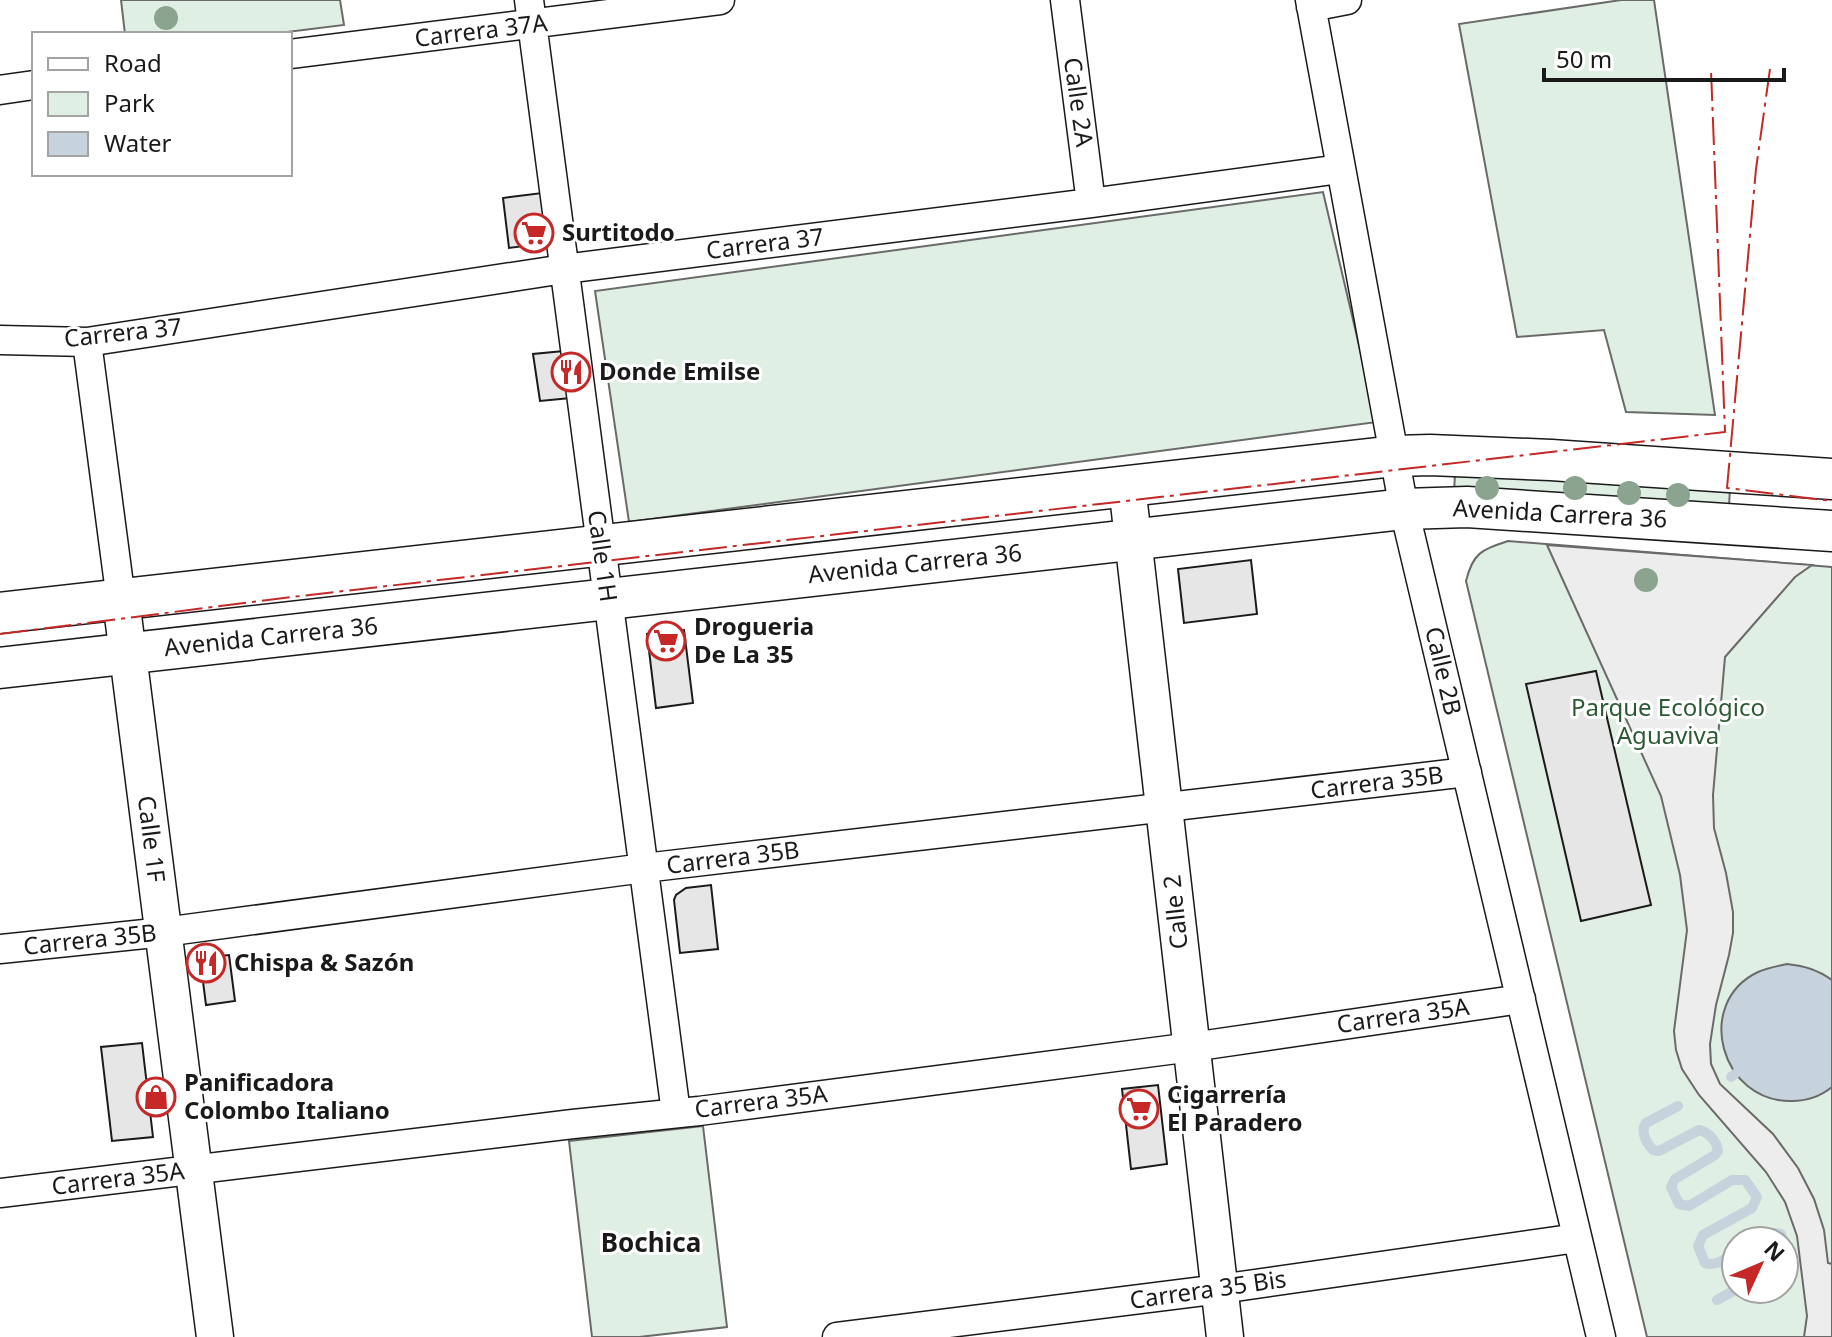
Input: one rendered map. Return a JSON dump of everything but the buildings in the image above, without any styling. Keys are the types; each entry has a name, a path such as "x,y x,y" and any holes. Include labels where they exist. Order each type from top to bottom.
{"main road":[{"path":"0,613 1395,456 1551,460 1832,479"},
{"path":"1787,476 1787,528"},
{"name":"Avenida Carrera 36","path":"0,668 1404,509 1467,507 1832,531"}],"street":[{"name":"Carrera 37A","path":"292,54 530,12 720,0"},
{"name":"Calle 2A","path":"1065,0 1091,203"},
{"path":"1311,4 1347,0"},
{"name":"Calle 2B","path":"1311,4 1404,509 1601,1337"},
{"name":"Calle 1H","path":"530,12 676,1113"},
{"path":"0,90 32,85"},
{"name":"Carrera 37","path":"1,331 87,342 564,269 1340,169"},
{"name":"Calle 1F","path":"87,342 215,1337"},
{"name":"Calle 2","path":"1127,486 1225,1337"},
{"name":"Carrera 35B","path":"0,949 164,932 644,868 1467,772"},
{"name":"Carrera 35A","path":"0,1193 676,1113 1192,1047 1521,999"},
{"name":"Carrera 35 Bis","path":"837,1337 1220,1289 1577,1238"}],"green space":[{"path":"121,0 340,0 344,25 287,32 125,32"},
{"path":"1621,0 1654,0 1715,415 1626,412 1604,330 1517,337 1459,24"},
{"path":"1323,192 1377,422 629,522 595,291"},
{"path":"1455,473 1730,486 1729,508 1454,494"},
{"name":"Parque Ecológico Aguaviva","path":"1508,541 1832,567 1832,1337 1647,1337 1466,581 1475,558 1485,550"},
{"path":"703,1126 727,1327 639,1337 592,1337 569,1141"}],"shaded area":[{"path":"1547,545 1812,565 1795,577 1725,657 1713,795 1714,828 1726,873 1733,912 1733,933 1710,1044 1711,1064 1720,1084 1773,1134 1798,1168 1814,1199 1824,1230 1828,1263 1832,1264 1832,1337 1804,1337 1807,1316 1800,1260 1800,1225 1793,1225 1785,1202 1766,1172 1699,1095 1682,1069 1674,1031 1687,930 1680,875 1661,796"}],"water":[{"path":"1787,964 1811,969 1832,980 1832,1087 1798,1101 1767,1097 1748,1086 1733,1069 1724,1049 1721,1027 1726,1006 1738,987 1758,972"}],"waterway":[{"path":"1731,1077 1735,1074"},
{"path":"1678,1106 1646,1123 1645,1137 1653,1150 1659,1151 1699,1130 1714,1140 1718,1151 1675,1179 1671,1187 1679,1204 1689,1206 1732,1180 1745,1180 1757,1197 1752,1208 1721,1225"},
{"path":"1720,1226 1703,1235 1698,1246 1705,1263 1720,1261"}],"power":[{"path":"1770,69 1756,169 1727,488 1832,501"},
{"path":"0,634 292,597 1725,432 1711,70"}],"place":[{"name":"Surtitodo","path":"534,233"},
{"name":"Donde Emilse","path":"571,372"},
{"name":"Drogueria De La 35","path":"666,641"},
{"name":"Chispa & Sazón","path":"206,963"},
{"name":"Panificadora Colombo Italiano","path":"156,1097"},
{"name":"Cigarrería El Paradero","path":"1139,1109"}],"district":[{"name":"Bochica","path":"651,1243"}]}
